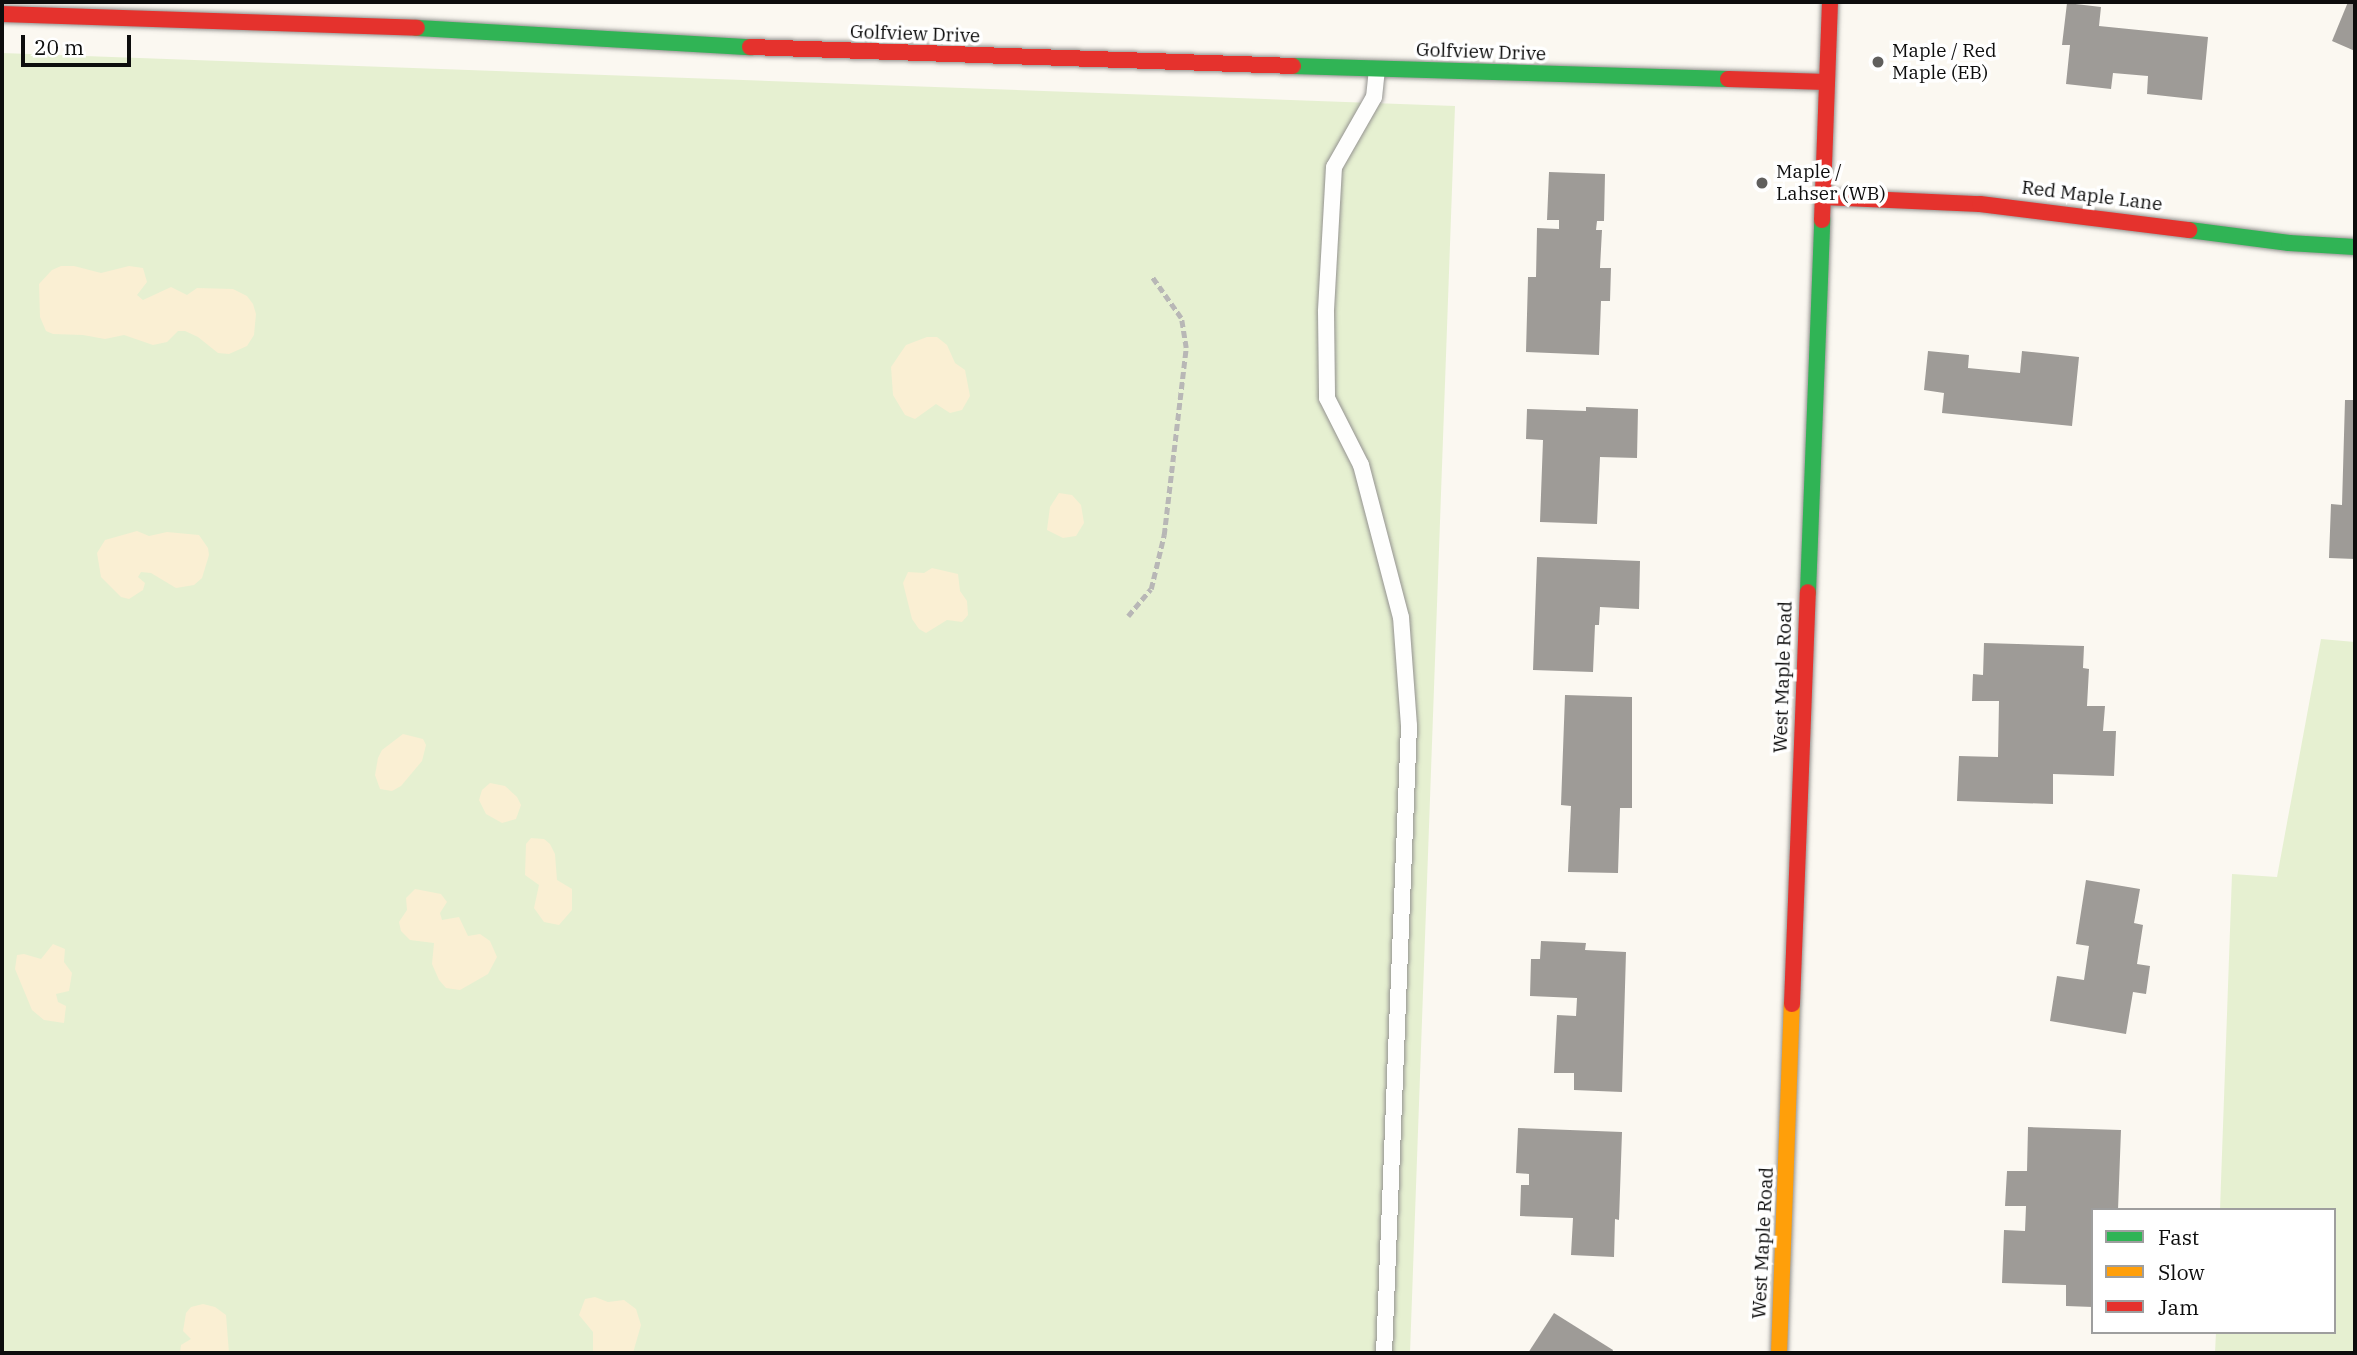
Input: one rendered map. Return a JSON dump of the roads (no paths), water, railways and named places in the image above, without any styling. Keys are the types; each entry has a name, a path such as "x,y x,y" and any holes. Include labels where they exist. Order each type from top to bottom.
{"street":[{"name":"West Maple Road","path":"1779,1353 1830,2"},
{"name":"Golfview Drive","path":"2,14 321,23 863,53 1827,82"},
{"name":"Red Maple Lane","path":"1822,197 1980,204 2289,243 2355,247"}],"lane":[{"path":"1377,69 1374,97 1334,167 1326,312 1327,398 1361,465 1401,617 1409,726 1384,1353"}],"place":[{"name":"Maple / Red Maple (EB)","path":"1878,62"},
{"name":"Maple / Lahser (WB)","path":"1762,183"}]}
